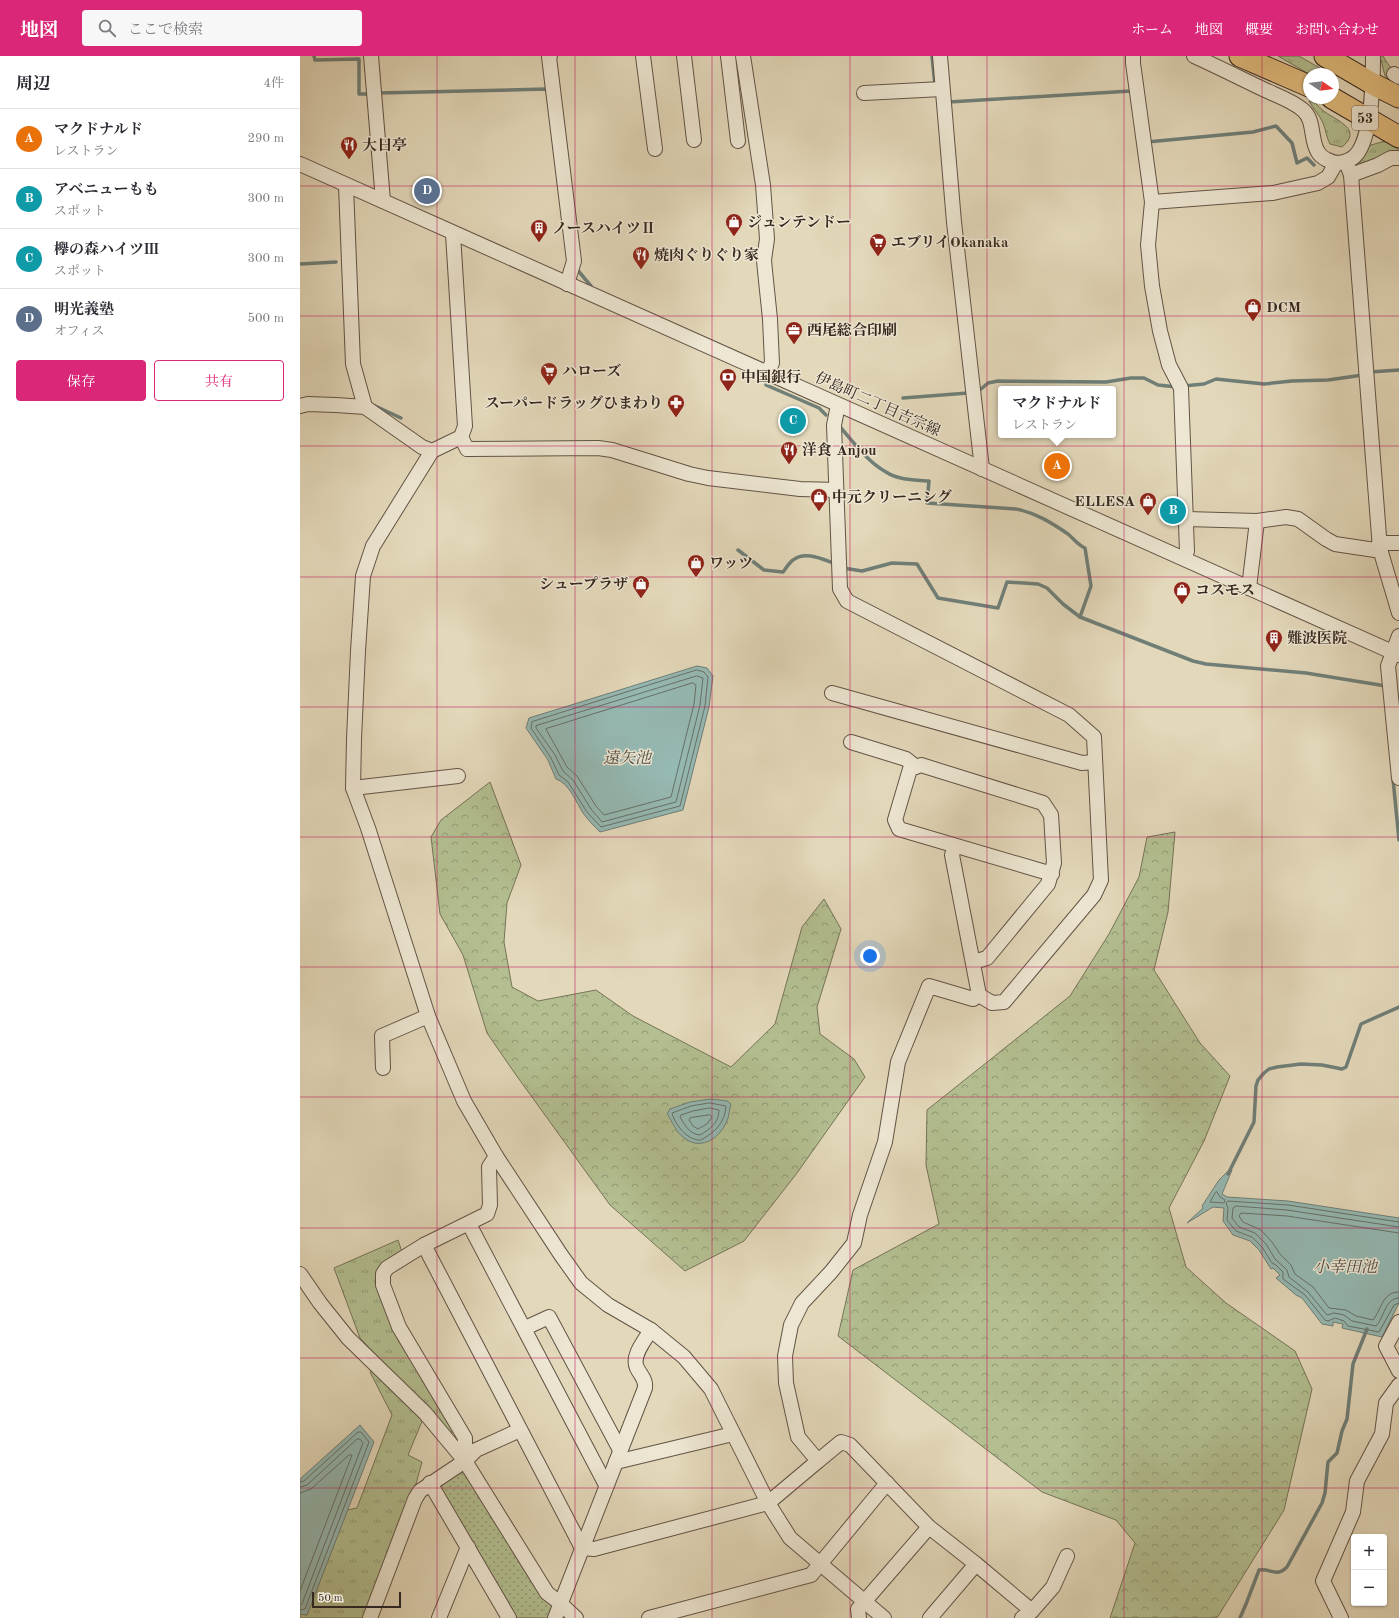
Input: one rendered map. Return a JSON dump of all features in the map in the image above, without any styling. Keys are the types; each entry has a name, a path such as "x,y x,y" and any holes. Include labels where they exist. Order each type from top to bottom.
{"highway":[{"path":"1240,56 1303,82"},
{"path":"1260,56 1303,81"},
{"name":"53","path":"1325,56 1373,84 1398,88"},
{"name":"53","path":"1339,102 1399,137"}],"street":[{"path":"371,56 383,201"},
{"path":"550,56 573,265 567,284"},
{"path":"643,56 655,149"},
{"path":"684,56 694,140"},
{"path":"728,56 738,141"},
{"path":"743,56 762,185 767,239 764,260 770,319 772,363 767,373"},
{"path":"940,56 938,89 982,469"},
{"path":"1133,56 1143,143 1152,202 1148,245 1152,286 1160,331 1170,365 1180,387 1187,551 1184,558"},
{"path":"1194,56 1288,101 1304,111 1311,125 1318,153 1327,160 1344,167 1378,165 1391,158 1399,158"},
{"path":"1152,202 1273,193 1318,183 1344,167 1362,146 1368,120 1373,84 1374,56"},
{"path":"864,93 938,89"},
{"name":"伊島町二丁目吉宗線","path":"300,164 453,234 1184,558 1396,654"},
{"path":"1344,167 1365,375 1378,548 1399,613"},
{"path":"346,186 353,364 365,407"},
{"path":"453,234 465,426 461,437 432,451 373,546 363,576 354,739 353,788 368,828 428,1016 464,1102 496,1156 581,1283 608,1305 651,1330 684,1357 711,1389 768,1503 790,1538 884,1618"},
{"path":"300,406 308,404 365,407 422,447 432,451"},
{"path":"838,405 834,425 840,589 847,601 1070,715 1094,737 1101,880 1094,894 1004,1002 992,1003 979,995 952,855 955,846"},
{"path":"461,437 467,449 598,448 612,450 689,474 708,478 800,489 836,490"},
{"path":"1186,520 1257,521 1286,517 1298,519 1326,539 1336,544 1378,548 1399,543"},
{"path":"1249,588 1257,521"},
{"path":"1399,636 1396,654 1388,666 1399,778"},
{"path":"832,693 1082,763 1095,762"},
{"path":"851,742 906,759 916,767"},
{"path":"973,962 988,958 1048,884 1052,874 1054,863 1051,815 1043,803 921,765 910,769 895,820 899,829 1052,874"},
{"path":"353,788 458,776"},
{"path":"818,1462 798,1437 786,1383 785,1356 790,1325 802,1303 831,1272 854,1243 860,1215 885,1142 898,1062 928,986 973,999 979,995"},
{"path":"383,1068 382,1036 428,1016"},
{"path":"464,1461 465,1438 399,1327 383,1284 383,1274 387,1268 424,1245 487,1214 490,1205 489,1167 496,1156"},
{"path":"469,1224 525,1328 606,1485"},
{"path":"424,1245 582,1548"},
{"path":"300,1274 320,1303 348,1338 425,1413 464,1461 547,1593 576,1618"},
{"path":"525,1328 549,1317 618,1456"},
{"path":"1399,1322 1386,1346 1399,1370"},
{"path":"555,1618 645,1388 645,1380 636,1366 635,1358 651,1330"},
{"path":"1341,1618 1323,1581 1353,1512 1357,1481 1382,1434 1386,1403 1399,1385"},
{"path":"370,1618 415,1499 420,1491 464,1461 476,1450 520,1430"},
{"path":"618,1456 733,1434"},
{"path":"582,1548 594,1549 768,1503 841,1442 850,1445 929,1527 976,1564 1027,1615 1053,1587 1067,1556"},
{"path":"430,1483 508,1618"},
{"path":"649,1618 811,1575 887,1483"},
{"path":"860,1618 858,1609 929,1527"},
{"path":"439,1618 468,1547"},
{"path":"930,1618 976,1564"}],"green space":[{"path":"1278,56 1299,56 1320,68 1303,68 1303,71"},
{"path":"1380,56 1383,56 1395,74 1399,82 1399,86 1385,76"},
{"path":"1311,104 1316,104 1346,126 1350,136 1348,141 1342,147 1330,144 1322,120"},
{"path":"1385,141 1399,145 1399,153 1395,151 1377,160 1355,166 1354,162 1371,145"},
{"path":"490,782 521,865 507,903 504,942 512,987 538,1001 596,990 633,1016 731,1067 775,1024 802,927 824,899 841,929 817,1007 820,1034 854,1059 865,1077 797,1173 744,1241 685,1271 610,1205 487,1033 463,955 440,914 431,837 441,820"},
{"path":"1175,832 1168,912 1154,970 1200,1043 1230,1076 1204,1141 1169,1208 1186,1267 1226,1303 1295,1351 1312,1389 1284,1510 1217,1618 1110,1618 1135,1543 1116,1520 1042,1492 838,1336 853,1270 939,1224 926,1165 927,1110 1070,996 1109,934 1139,877 1147,837"},
{"path":"398,1240 403,1255 379,1274 453,1432 449,1432 360,1338 334,1268"},
{"path":"377,1369 423,1419 408,1455 422,1462 416,1484 363,1618 300,1618 300,1614 307,1615 347,1510 357,1508 392,1415 370,1372"},
{"path":"461,1470 465,1472 552,1601 553,1610 549,1618 513,1618 437,1489 439,1483"}],"water":[{"name":"遠矢池","path":"697,666 707,668 713,676 709,707 683,810 600,832 583,813 565,784 556,779 548,760 526,728 529,718"},
{"path":"711,1099 727,1101 731,1104 728,1119 723,1129 708,1142 695,1143 689,1141 678,1132 667,1114 670,1109 690,1102"},
{"name":"小幸田池","path":"1229,1170 1232,1170 1222,1194 1227,1197 1288,1201 1399,1218 1399,1303 1382,1337 1342,1328 1343,1324 1333,1322 1333,1326 1322,1324 1302,1298 1296,1295 1276,1278 1280,1275 1273,1268 1271,1269 1259,1250 1250,1241 1233,1235 1223,1221 1224,1208 1213,1207 1187,1223 1203,1208 1202,1206 1219,1180"},
{"path":"360,1425 374,1442 307,1615 300,1614 300,1479"}],"waterway":[{"path":"314,56 315,60 359,59 359,94 371,94"},
{"path":"932,56 935,85"},
{"path":"378,93 547,89 547,91"},
{"path":"949,102 1131,91 1132,95"},
{"path":"1147,142 1253,132 1276,126 1292,143 1297,163 1307,158 1314,165"},
{"path":"300,264 336,262"},
{"path":"575,267 591,286"},
{"path":"1370,372 1399,370"},
{"path":"1183,386 1204,384 1216,379 1264,384 1292,381 1328,380 1363,375"},
{"path":"981,389 988,383 998,381 1106,382 1131,378 1144,378 1158,385 1177,387"},
{"path":"766,383 766,385 819,408 826,415"},
{"path":"903,398 968,393"},
{"path":"373,405 401,418"},
{"path":"841,428 879,468 896,477 929,481 927,503 1016,509 1044,519 1068,534 1078,544 1085,548 1091,586 1080,617"},
{"path":"738,550 764,570 783,572 793,560 803,556 820,558 836,564"},
{"path":"843,568 862,571 892,563 917,564 938,598 998,608 1007,582 1038,584 1047,588 1063,604 1080,617 1193,661 1206,664 1306,673 1386,686"},
{"path":"1393,779 1399,840"},
{"path":"1228,1174 1254,1122 1256,1086 1258,1080 1264,1073 1269,1069 1277,1067 1301,1064 1322,1065 1342,1069 1346,1067 1361,1024 1399,1007"},
{"path":"1240,1618 1259,1570 1280,1572 1287,1567 1322,1503 1325,1493 1328,1462 1337,1453 1342,1431 1347,1419 1353,1364 1367,1329"}],"place":[{"name":"大日亭","path":"349,160"},
{"name":"明光義塾","path":"427,191"},
{"name":"ジュンテンドー","path":"734,237"},
{"name":"ノースハイツⅡ","path":"539,243"},
{"name":"エブリイOkanaka","path":"878,257"},
{"name":"焼肉ぐりぐり家","path":"641,270"},
{"name":"DCM","path":"1253,322"},
{"name":"西尾総合印刷","path":"794,345"},
{"name":"ハローズ","path":"549,386"},
{"name":"中国銀行","path":"728,392"},
{"name":"スーパードラッグひまわり","path":"676,418"},
{"name":"欅の森ハイツⅢ","path":"793,421"},
{"name":"洋食 Anjou","path":"789,465"},
{"name":"マクドナルド","path":"1057,466"},
{"name":"アベニューもも","path":"1173,511"},
{"name":"中元クリーニング","path":"819,512"},
{"name":"ELLESA","path":"1148,516"},
{"name":"ワッツ","path":"696,578"},
{"name":"シュープラザ","path":"641,599"},
{"name":"コスモス","path":"1182,605"},
{"name":"難波医院","path":"1274,653"}]}
